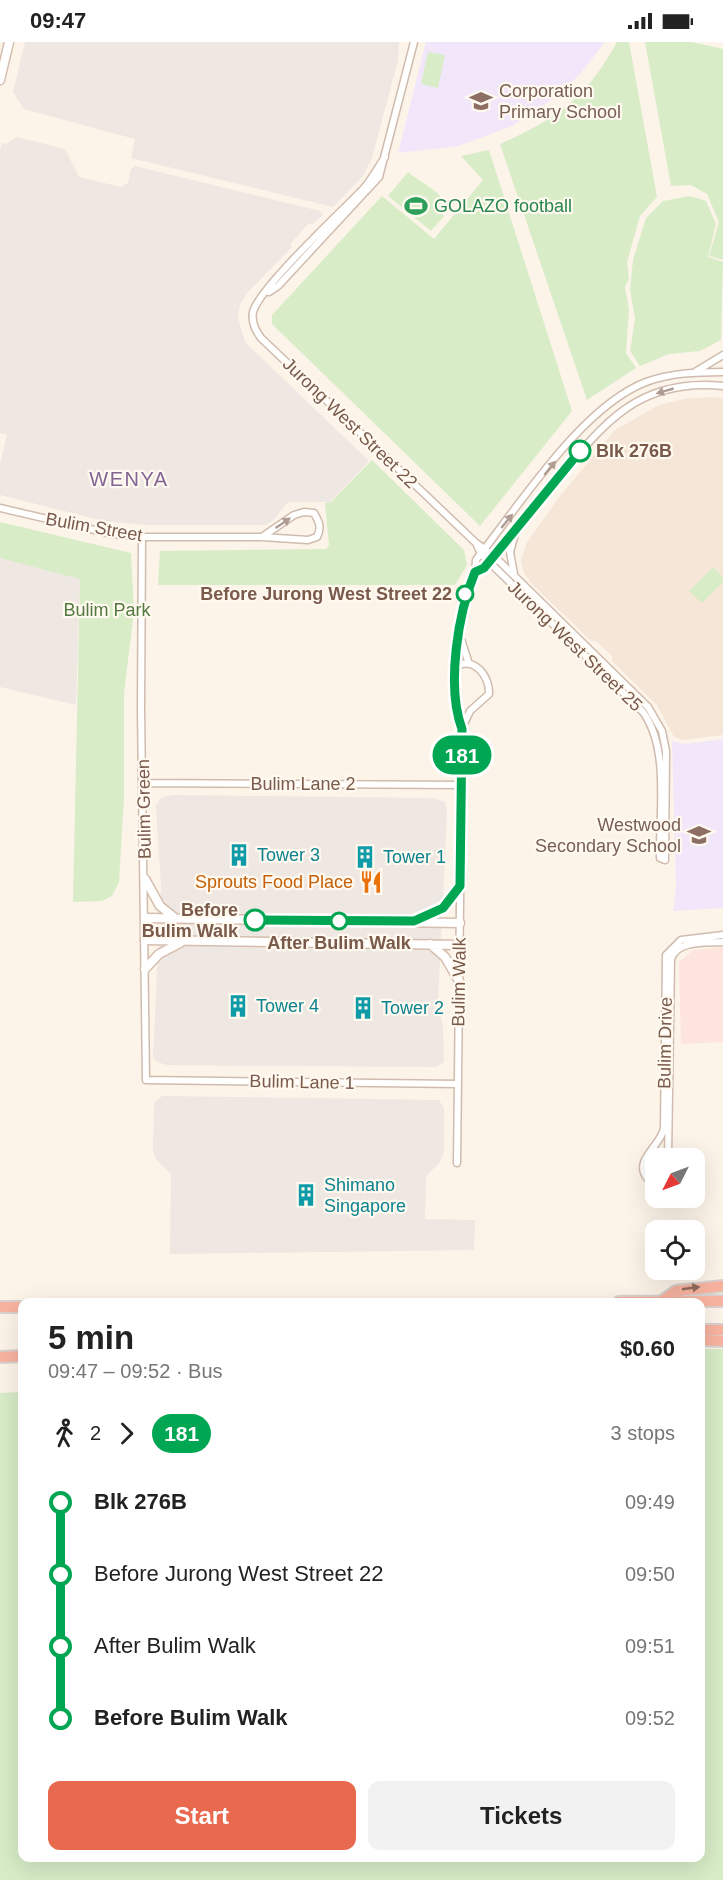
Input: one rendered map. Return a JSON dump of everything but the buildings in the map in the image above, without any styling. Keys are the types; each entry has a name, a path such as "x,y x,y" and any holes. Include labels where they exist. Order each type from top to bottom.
{"highway":[{"path":"666,1298 676,1291 723,1286"},
{"path":"705,1301 723,1301"},
{"path":"0,1307 18,1307"},
{"path":"705,1330 723,1330"},
{"path":"705,1340 723,1341"},
{"path":"0,1357 18,1356"}],"street":[{"path":"0,80 9,42"},
{"name":"Jurong West Street 22","path":"414,42 384,168 372,188 278,286 256,305 252,319 261,338 476,543 486,548"},
{"path":"695,372 723,355"},
{"path":"481,554 591,418 613,400 645,382 695,372 723,372"},
{"path":"475,572 484,568 585,444 621,410 666,390 694,385 723,386"},
{"name":"Bulim Street","path":"0,508 112,534 142,537 262,537 308,540 317,537 320,523 314,513 304,512 262,537"},
{"path":"515,577 510,552 516,531"},
{"name":"Bulim Green","path":"142,537 141,710 144,783 146,1080"},
{"name":"Jurong West Street 22","path":"476,543 481,554"},
{"name":"Jurong West Street 25","path":"481,554 650,722 659,752 660,858 665,860 666,751 658,723 648,707 486,548"},
{"name":"Bulim Walk","path":"456,1163 462,729 456,713 454,669 460,636 460,615 465,595 475,572 476,560 481,554"},
{"name":"Bulim Walk","path":"460,636 469,664 482,670 490,682 489,694 470,711 462,729"},
{"path":"454,669 460,664 469,664"},
{"name":"Bulim Lane 2","path":"144,783 462,785"},
{"path":"145,879 160,906 175,919"},
{"path":"414,921 443,908 460,886"},
{"path":"145,918 460,923"},
{"name":"Bulim Drive","path":"653,1148 661,1140 664,1128 666,955 681,940 723,935"},
{"path":"145,940 460,945"},
{"path":"145,969 150,961 169,947 189,941"},
{"name":"Bulim Drive","path":"668,1148 671,959 673,953 683,946 723,942"},
{"path":"430,944 445,957 459,981"},
{"name":"Bulim Lane 1","path":"146,1080 458,1084"},
{"name":"Bulim Drive","path":"645,1157 642,1166 645,1173"}],"shaded area":[{"path":"25,42 399,42 398,60 372,158 363,176 333,207 131,158 135,139 24,109 13,92"},
{"name":"Corporation Primary School","path":"426,42 605,42 581,73 556,97 512,126 458,146 398,153"},
{"path":"17,137 65,149 79,177 121,187 128,183 131,169 135,166 320,211 323,215 313,224 308,224 291,243 291,248 247,293 240,304 238,318 245,342 369,461 330,502 288,502 274,520 265,525 147,525 104,521 0,495 0,463 7,435 0,433 0,150 2,143 6,144"},
{"path":"723,398 723,735 683,740 674,737 657,705 612,661 612,656 596,641 591,641 531,583 524,573 521,561 526,544 556,501 615,430 659,405 684,399"},
{"path":"0,558 80,578 76,705 0,687"},
{"name":"Westwood Secondary School","path":"723,739 723,908 673,911 676,887 672,741 685,744"},
{"path":"172,795 434,798 445,802 447,813 438,1002 443,1028 444,1062 436,1067 167,1065 157,1062 153,1057 161,888 156,806 161,798"},
{"path":"723,947 723,1042 681,1044 679,962 693,950"},
{"name":"Shimano Singapore","path":"162,1096 439,1100 444,1108 444,1152 440,1162 426,1176 425,1219 475,1220 474,1250 170,1254 171,1174 156,1159 153,1151 154,1103"}],"green space":[{"path":"617,42 629,42 657,197 640,216 627,262 629,279 625,287 629,309 626,353 636,368 587,400 500,144 538,125 569,104 594,78"},
{"path":"645,42 692,42 723,49 723,260 709,256 719,222 707,194 691,185 671,186"},
{"path":"428,52 445,55 438,88 421,84"},
{"path":"489,150 572,411 480,526 272,324 272,315 382,196 434,239 483,180 461,156"},
{"name":"GOLAZO football","path":"408,172 442,199 439,212 444,216 431,231 388,196"},
{"path":"690,196 706,201 716,224 708,257 723,262 721,340 700,351 669,354 640,366 630,351 635,319 630,289 633,260 646,218 663,201"},
{"name":"Bulim Park","path":"372,460 464,550 467,565 455,585 158,585 160,551 326,549 329,545 325,503 331,502"},
{"name":"Bulim Park","path":"0,522 131,553 134,611 124,693 124,797 119,882 112,896 102,901 73,902 80,579 0,558"},
{"path":"713,567 723,577 723,582 702,603 689,591"},
{"path":"705,1349 723,1349 723,1880 0,1880 0,1393 18,1392 18,1862 705,1862"}],"bus line":[{"name":"181","path":"255,920 414,921 435,914 443,908 460,886 462,729 456,713 454,669 460,636 460,615 465,595 475,572 484,568 580,451"}],"place":[{"name":"Corporation Primary School","path":"481,101"},
{"name":"GOLAZO football","path":"416,206"},
{"name":"Blk 276B","path":"580,451"},
{"name":"Before Jurong West Street 22","path":"465,594"},
{"name":"Westwood Secondary School","path":"699,835"},
{"name":"Tower 3","path":"239,855"},
{"name":"Tower 1","path":"365,857"},
{"name":"Sprouts Food Place","path":"371,882"},
{"name":"Before Bulim Walk","path":"255,920"},
{"name":"After Bulim Walk","path":"339,921"},
{"name":"Tower 4","path":"238,1006"},
{"name":"Tower 2","path":"363,1008"},
{"name":"Shimano Singapore","path":"306,1195"}],"district":[{"name":"WENYA","path":"129,479"}]}
